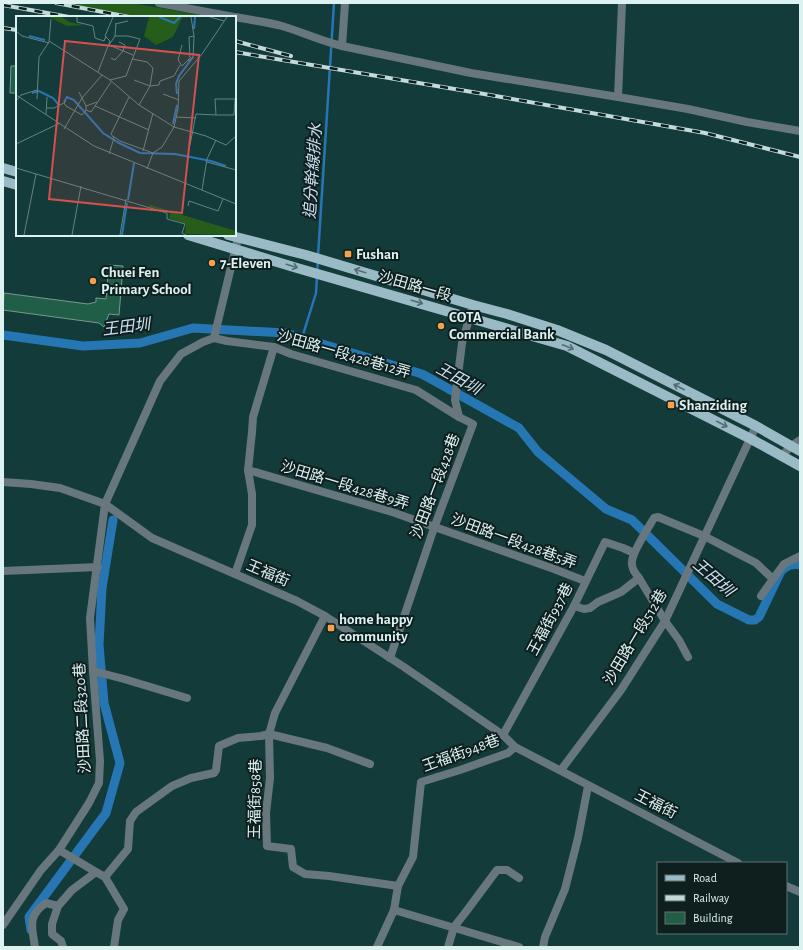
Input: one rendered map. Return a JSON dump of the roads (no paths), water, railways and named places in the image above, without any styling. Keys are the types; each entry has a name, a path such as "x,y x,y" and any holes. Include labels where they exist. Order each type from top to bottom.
{"main road":[{"path":"3,168 16,172"},
{"path":"3,181 16,185"},
{"name":"沙田路一段","path":"191,236 567,346 751,439 800,466"},
{"name":"沙田路一段","path":"233,236 306,254 557,330 606,350 756,426 800,451"}],"street":[{"path":"159,3 229,16"},
{"path":"342,46 344,3"},
{"path":"618,97 622,3"},
{"path":"236,17 281,26 342,46 471,72 688,109 747,122 800,131"},
{"path":"214,338 235,249 233,236"},
{"name":"沙田路一段428巷","path":"390,658 434,528 473,424 459,418 455,400 462,343 473,305"},
{"name":"沙田路一段428巷12弄","path":"214,338 274,347 291,354 416,390 459,418"},
{"name":"沙田路二段320巷","path":"3,925 40,870 59,850 89,803 99,783 100,761 90,618 98,567 105,504 160,381 181,354 214,338"},
{"path":"235,574 252,525 252,494 248,470 253,417 274,347"},
{"name":"沙田路一段512巷","path":"562,770 621,690 665,621 756,426"},
{"path":"782,456 790,446 800,440"},
{"name":"沙田路一段428巷9弄","path":"248,470 392,512 434,528"},
{"name":"王福街","path":"3,482 60,488 105,504 152,538 298,601 325,616 390,658 503,735"},
{"path":"688,657 679,640 665,621 634,571 632,562 634,553 654,518 658,517 704,536 756,563 773,579"},
{"name":"沙田路一段428巷5弄","path":"434,528 554,569 585,582"},
{"name":"王福街937巷","path":"503,735 574,606 605,542 634,553"},
{"path":"761,596 784,564 800,556"},
{"path":"3,571 98,567"},
{"path":"574,606 584,609 590,608 598,602 621,592 639,578"},
{"name":"王福街858巷","path":"325,616 275,713 269,734 270,778 266,813 267,846 291,849 292,868 305,874 398,886"},
{"path":"93,671 187,698"},
{"path":"106,877 128,849 130,821 136,812 172,786 191,778 214,773 219,746 238,738 269,734 327,748 370,764"},
{"path":"503,735 515,747 562,770"},
{"name":"王福街948巷","path":"377,947 394,910 398,886 413,857 421,782 501,755 515,747"},
{"name":"王福街","path":"562,770 588,786 736,862"},
{"path":"543,947 545,937 565,890 578,838 588,786"},
{"path":"59,850 106,877 124,909 118,920 114,947"},
{"path":"448,947 454,927 497,870 507,870 519,878"},
{"path":"63,947 61,941 52,934 52,924 58,906 72,890 96,872"},
{"path":"787,886 800,892"},
{"path":"35,947 32,928 33,918 39,908 46,903 58,906"},
{"path":"394,910 519,947"}],"waterway":[{"name":"追分幹線排水","path":"318,256 334,3"},
{"name":"追分幹線排水","path":"317,272 318,261"},
{"name":"追分幹線排水","path":"302,338 316,293 317,277"},
{"name":"王田圳","path":"3,335 83,346 140,343 193,328 286,333 422,374 519,428 538,452 606,509 632,520 717,604 749,620 755,620 759,617 781,571 790,565 800,565"},
{"path":"31,930 29,917 106,813 120,763 104,703 99,645 102,588 113,520"}],"railway":[{"path":"56,3 124,16"},
{"path":"3,5 64,16"},
{"path":"3,28 16,30"},
{"path":"236,41 291,56"},
{"path":"236,52 705,133 800,157"}],"place":[{"name":"Fushan","path":"348,254"},
{"name":"7-Eleven","path":"212,263"},
{"name":"Chuei Fen Primary School","path":"93,281"},
{"name":"COTA Commercial Bank","path":"441,326"},
{"name":"Shanziding","path":"671,405"},
{"name":"home happy community","path":"331,628"}]}
